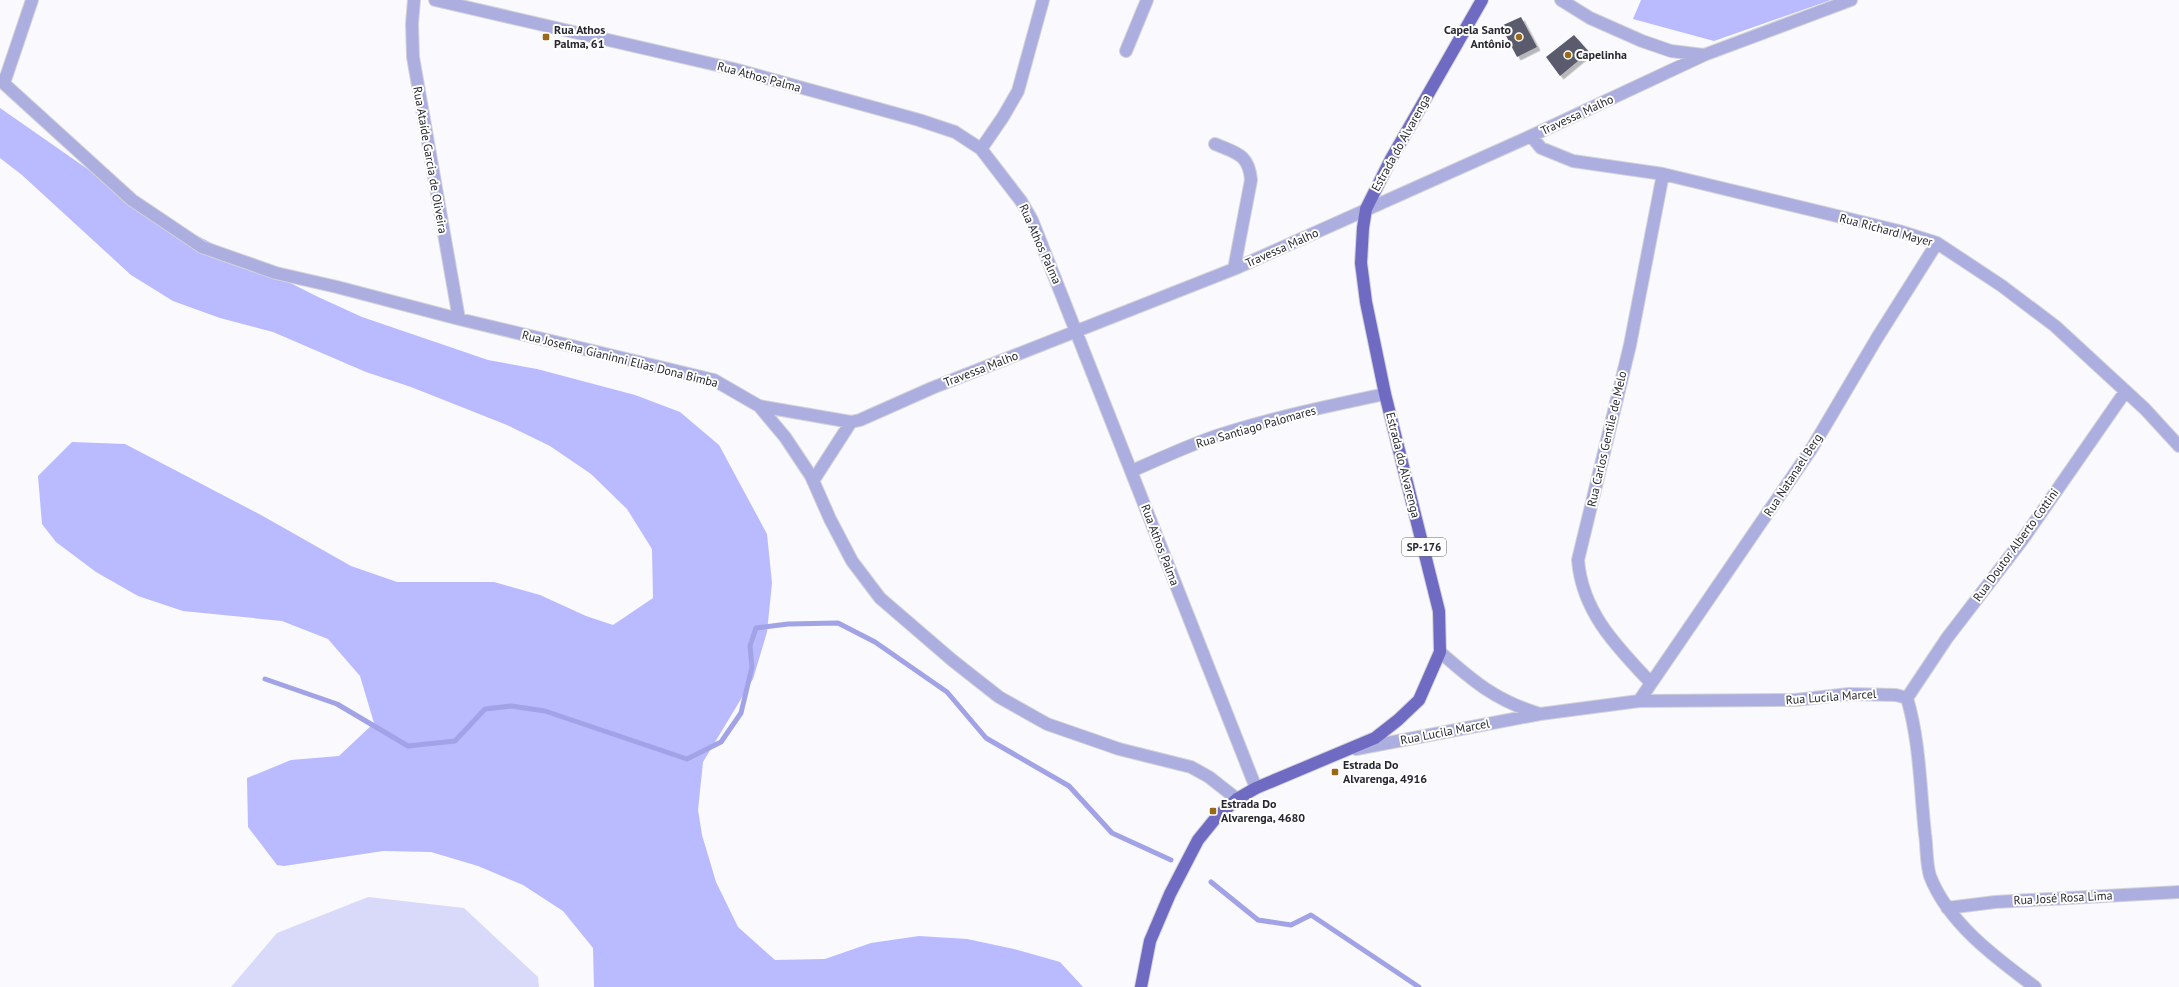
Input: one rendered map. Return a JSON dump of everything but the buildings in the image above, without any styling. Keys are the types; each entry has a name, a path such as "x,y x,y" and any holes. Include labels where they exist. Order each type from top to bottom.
{"main road":[{"name":"Estrada do Alvarenga","path":"1141,987 1150,941 1182,867 1198,840 1216,819 1237,799 1256,788 1350,750 1375,738 1398,720 1419,700 1440,652 1439,610 1385,394 1366,302 1361,263 1366,210 1391,159 1482,0"}],"street":[{"path":"2,82 32,0"},
{"name":"Rua Ataíde Garcia de Oliveira","path":"414,0 413,57 458,319"},
{"name":"Rua Athos Palma","path":"435,0 734,69 811,90 948,130 981,149 1021,200 1032,220 1256,788"},
{"path":"981,149 1003,117 1018,91 1043,0"},
{"path":"1126,52 1146,0"},
{"path":"1561,0 1597,21 1642,41 1671,51 1704,55"},
{"name":"Travessa Malho","path":"851,422 1234,269 1531,136 1704,55 1851,0"},
{"name":"Rua Josefina Gianinni Elias Dona Bimba","path":"2,82 132,200 202,248 276,273 337,286 458,319 714,380 758,406 785,436 813,481 830,519 852,561 880,598 914,629 1000,697 1046,724 1119,748 1191,767 1209,777 1237,799"},
{"name":"Rua Richard Mayer","path":"1531,136 1541,148 1573,161 1663,174 1899,231 1937,243 2002,286 2055,326 2125,392 2179,446"},
{"path":"1215,144 1244,158 1250,170 1251,180 1234,269"},
{"name":"Rua Carlos Gentile de Melo","path":"1651,683 1610,640 1593,612 1581,582 1578,560 1630,345 1663,174"},
{"name":"Rua Natanael Berg","path":"1639,701 1812,448 1877,338 1937,243"},
{"name":"Rua Doutor Alberto Cottini","path":"1907,698 1947,638 2023,539 2125,392"},
{"name":"Rua Santiago Palomares","path":"1132,471 1217,436 1314,410 1385,394"},
{"path":"758,406 851,422 813,481"},
{"name":"Rua Lucila Marcel","path":"1440,652 1470,678 1497,698 1540,714"},
{"name":"Rua Lucila Marcel","path":"1350,750 1540,714 1639,701 1788,700 1849,694 1896,695 1907,698"},
{"path":"1907,698 1917,738 1920,791 1930,874 1947,908 1983,945 2035,987"},
{"name":"Rua José Rosa Lima","path":"1947,908 1995,902 2179,892"}],"shaded area":[{"path":"1641,0 1831,0 1714,41 1633,19"},
{"path":"0,108 99,177 182,228 316,296 362,317 488,360 537,369 635,395 680,412 719,445 767,534 772,583 767,632 753,679 703,762 698,810 702,835 716,882 738,927 775,960 825,959 871,943 919,936 967,939 1014,949 1060,962 1083,987 594,987 593,948 563,911 523,885 478,866 431,852 383,851 284,866 277,865 248,827 247,778 291,760 339,756 374,723 360,676 328,639 282,621 183,611 138,596 96,572 56,542 42,524 38,476 72,442 125,444 261,515 351,566 397,582 494,582 540,595 586,616 613,625 653,598 652,549 627,509 591,474 550,446 507,425 411,387 366,372 273,332 220,318 173,301 131,275 22,175 0,158"},
{"path":"368,897 464,908 538,977 539,987 231,987 277,933"}],"waterway":[{"path":"265,679 337,704 408,746 455,741 485,709 511,706 545,711 687,759 721,742 741,713 752,667 750,646 756,628 788,624 838,623 875,642 947,692 986,738 1069,786 1112,833 1171,860"},
{"path":"1211,882 1258,920 1291,925 1311,915 1419,987"}],"place":[{"name":"Rua Athos Palma, 61","path":"546,37"},
{"name":"Capela Santo Antônio","path":"1519,37"},
{"name":"Capelinha","path":"1568,55"},
{"name":"Estrada Do Alvarenga, 4916","path":"1335,772"},
{"name":"Estrada Do Alvarenga, 4680","path":"1213,811"}]}
